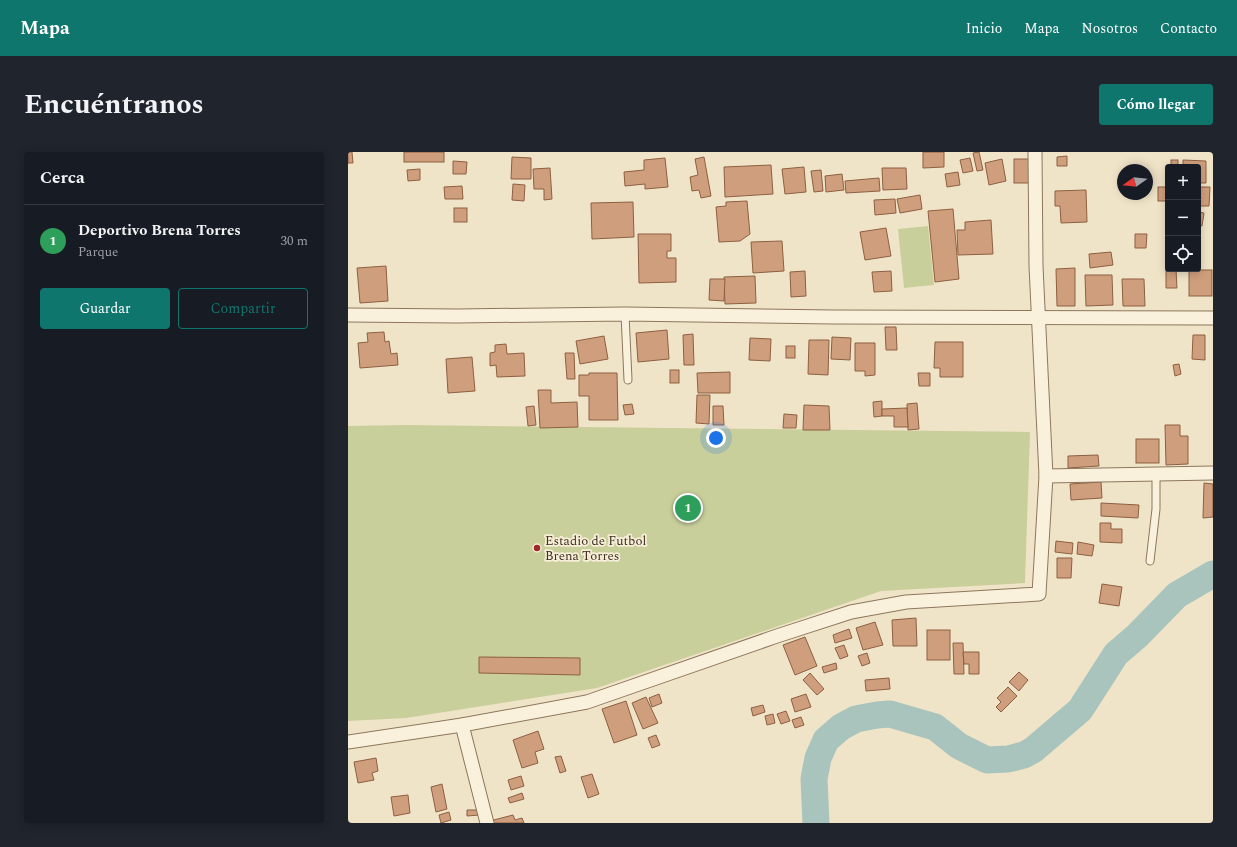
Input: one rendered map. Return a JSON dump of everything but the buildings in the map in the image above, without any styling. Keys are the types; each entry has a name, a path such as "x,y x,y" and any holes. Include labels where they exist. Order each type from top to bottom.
{"street":[{"path":"348,742 462,725 587,702 770,638 851,612 906,602 1039,594 1046,476 1036,266 1035,152"},
{"path":"348,315 457,316 625,314 1213,318"},
{"path":"1046,476 1213,473"},
{"path":"462,725 487,823"}],"lane":[{"path":"625,314 628,380"},
{"path":"1150,561 1156,509 1156,474"}],"green space":[{"path":"928,226 934,285 904,288 898,229"},
{"path":"406,425 1030,432 1025,583 881,591 597,688 406,718 348,721 348,426"}],"waterway":[{"path":"816,823 814,779 818,758 826,740 841,727 856,719 890,714 935,727 959,746 987,760 1008,759 1024,755 1033,750 1080,710 1116,654 1137,636 1177,595 1213,574"}],"place":[{"name":"Deportivo Brena Torres","path":"688,508"},
{"name":"Estadio de Futbol Brena Torres","path":"537,548"}]}
